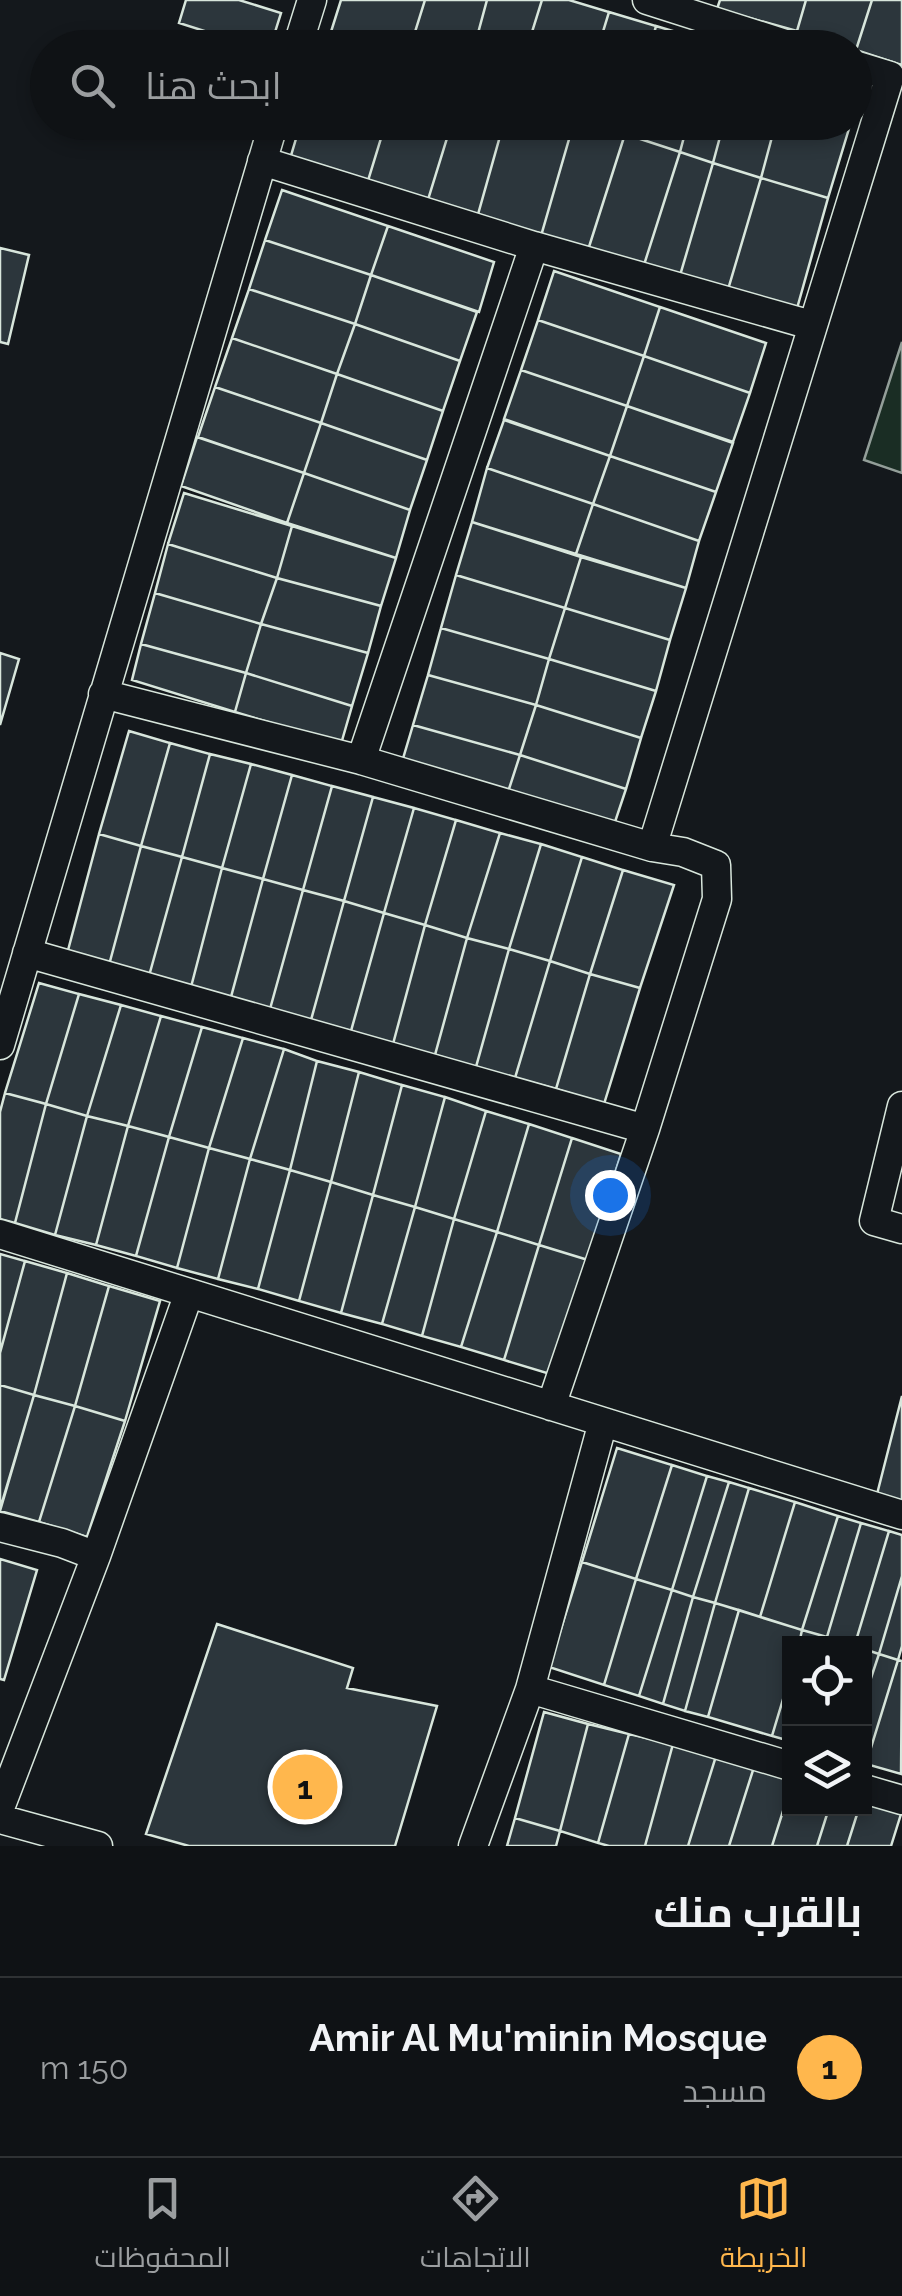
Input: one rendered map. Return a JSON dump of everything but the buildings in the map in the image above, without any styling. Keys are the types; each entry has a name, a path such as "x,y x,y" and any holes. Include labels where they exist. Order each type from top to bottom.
{"street":[{"path":"303,30 312,0"},
{"path":"647,0 741,30"},
{"path":"872,70 890,76 872,134"},
{"path":"0,1044 268,140"},
{"path":"652,847 870,140"},
{"path":"262,161 534,246 812,326"},
{"path":"360,760 534,246"},
{"path":"103,694 360,760 652,847 683,852 716,865 716,899 645,1129 552,1406"},
{"path":"27,953 645,1129"},
{"path":"902,1106 874,1220 902,1229"},
{"path":"0,1234 902,1516"},
{"path":"0,1808 96,1556 189,1293"},
{"path":"473,1846 530,1688 603,1422"},
{"path":"0,1527 96,1556"},
{"path":"530,1688 782,1764"},
{"path":"872,1791 902,1800"},
{"path":"0,1819 98,1846"}],"green space":[{"path":"902,342 902,473 864,460"}],"place":[{"name":"Amir Al Mu'minin Mosque","path":"305,1787"}]}
